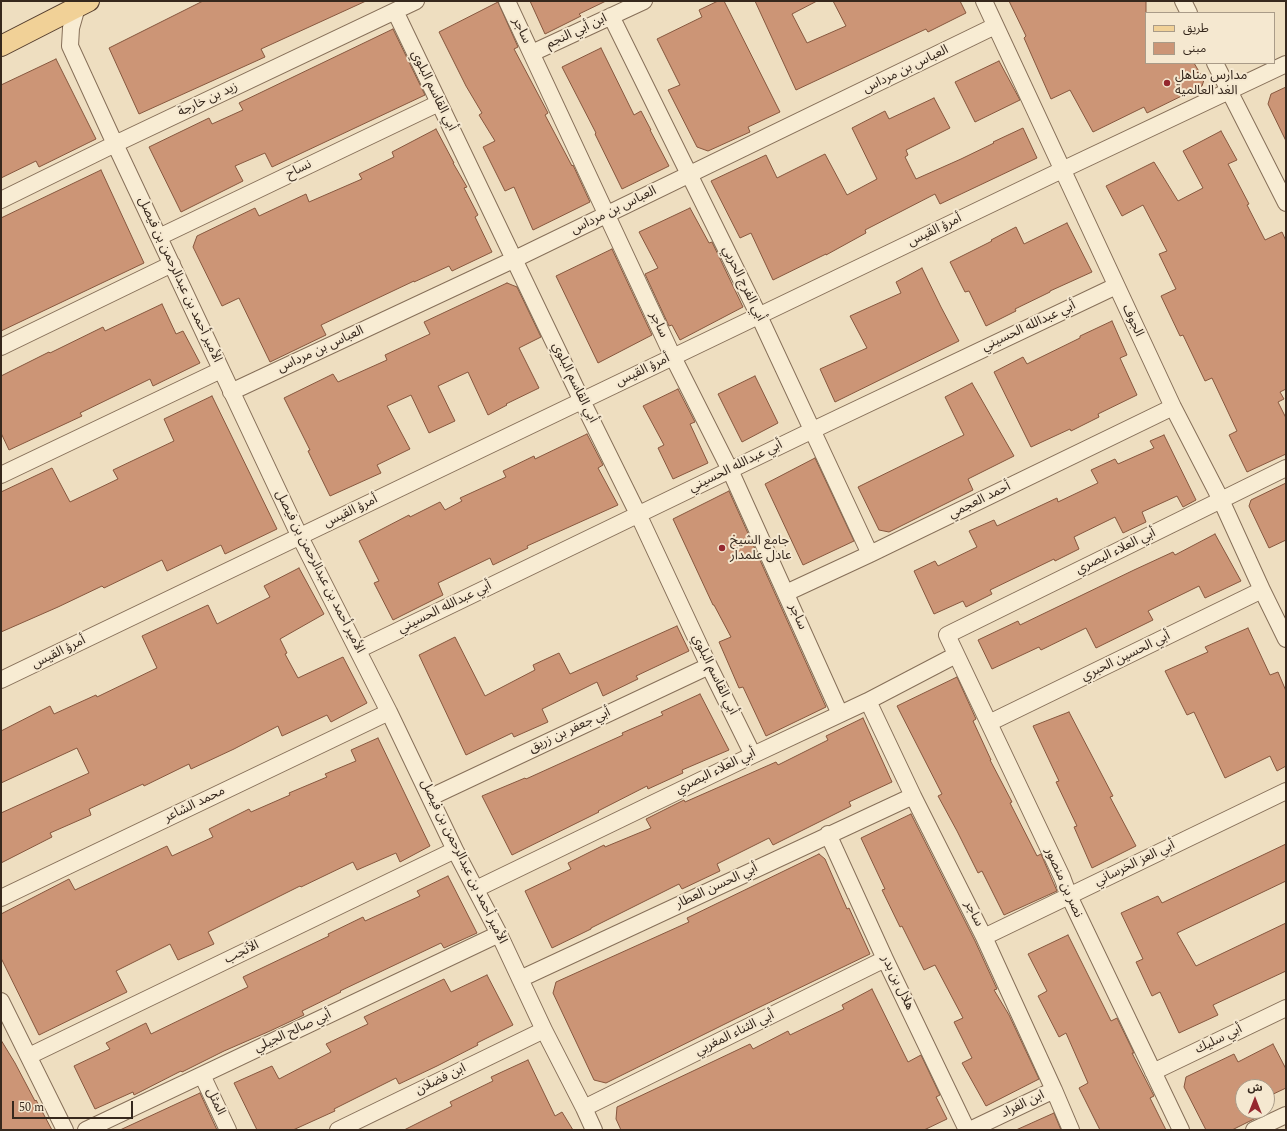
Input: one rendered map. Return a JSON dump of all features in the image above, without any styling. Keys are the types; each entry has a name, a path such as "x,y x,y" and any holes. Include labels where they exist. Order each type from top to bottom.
{"main road":[{"path":"1,46 83,4"}],"street":[{"name":"زيد بن خارجة","path":"1,200 114,144 416,1"},
{"name":"ساجر","path":"507,1 673,357 730,470 840,714"},
{"name":"ابن أبي النجم","path":"532,53 644,1"},
{"name":"الجوف","path":"984,1 1116,286 1173,406 1221,500 1262,590 1286,638"},
{"path":"1183,1 1188,12"},
{"name":"الأمير أحمد بن عبدالرحمن بن فيصل","path":"83,4 71,28 70,46 114,144 300,537 389,712 431,797 455,850 499,934 544,1030 594,1130"},
{"name":"أبي القاسم البلوي","path":"395,11 753,755"},
{"name":"أبي الفرج الحربي","path":"611,16 759,316 870,554"},
{"name":"العباس بن مرداس","path":"231,392 689,175 996,26"},
{"path":"1216,64 1286,203"},
{"name":"أمرؤ القيس","path":"1,680 1062,170 1286,64"},
{"name":"نساح","path":"159,237 439,103"},
{"path":"1,347 172,264"},
{"name":"أبي عبدالله الحسيني","path":"358,650 812,430 1116,286"},
{"path":"1,475 221,370"},
{"name":"أحمد العجمي","path":"786,593 870,554 1173,406"},
{"name":"أبي العلاء البصري","path":"946,635 1286,468"},
{"name":"أبي الحسين الحبري","path":"989,723 1262,590"},
{"name":"نصر بن منصور","path":"946,635 1181,1130"},
{"name":"أبي العلاء البصري","path":"476,889 868,701 956,655"},
{"name":"أبي جعفر بن زريق","path":"431,797 709,666"},
{"name":"ساجر","path":"868,701 913,796 984,937 1071,1130"},
{"name":"محمد الشاعر","path":"1,898 389,712"},
{"name":"أبي العز الخرساني","path":"984,937 1286,791"},
{"name":"أبي الحسن العطار","path":"520,979 828,834 913,796"},
{"name":"هلال بن بدر","path":"828,834 885,959 969,1130"},
{"name":"الأنجب","path":"29,1056 455,850"},
{"name":"أبي صالح الجيلي","path":"86,1130 499,934"},
{"name":"أبي الثناء المغربي","path":"584,1108 885,959"},
{"path":"1,1001 65,1130"},
{"name":"أبي سليك","path":"1153,1072 1286,1008"},
{"name":"ابن فضلان","path":"338,1130 544,1030"},
{"name":"المثل","path":"202,1075 228,1130"},
{"name":"ابن الفراد","path":"969,1130 1054,1090"},
{"path":"1254,1130 1286,1115"}],"building":[{"path":"203,1 366,1 261,49 265,57 139,114 109,48"},
{"path":"530,1 606,1 579,14 581,16 545,34"},
{"path":"718,1 724,1 780,112 748,127 750,132 708,151 697,147 668,90 680,85 657,39 702,17 699,10"},
{"path":"755,1 817,1 792,14 807,43 846,26 833,1 960,1 966,13 928,32 926,29 796,90"},
{"path":"1009,1 1146,1 1145,64 1195,64 1204,80 1202,86 1147,113 1144,107 1093,132 1070,90 1051,99 1024,38 1026,36"},
{"path":"498,2 518,47 514,49 548,113 545,115 572,166 573,165 590,202 533,230 514,187 505,191 483,147 495,141 479,115 482,113 466,86 439,32"},
{"path":"393,29 425,95 272,167 265,153 235,166 243,181 181,212 149,147 209,118 212,124 243,110 239,103"},
{"path":"601,48 634,115 641,111 669,166 622,189 595,134 596,133 562,67"},
{"path":"56,59 96,139 39,167 36,161 1,178 1,85"},
{"path":"999,61 1020,100 975,122 955,82"},
{"path":"1286,87 1286,141 1268,104 1271,94"},
{"path":"934,98 950,128 906,150 908,155 905,157 916,179 961,159 1023,128 1037,158 940,204 935,194 865,230 866,233 826,255 773,280 751,233 740,238 711,181 766,155 777,178 825,154 847,195 877,179 852,128 885,111 889,119"},
{"path":"436,129 467,187 464,188 478,215 475,217 492,252 452,271 449,266 321,325 326,335 270,362 239,298 222,306 193,247 197,236 255,208 259,216 306,194 309,202 362,179 359,174 394,157 392,152"},
{"path":"1221,131 1237,160 1228,164 1249,204 1247,205 1265,240 1282,232 1286,241 1286,389 1280,392 1284,399 1278,402 1286,418 1286,454 1247,472 1229,435 1237,431 1212,378 1205,381 1183,335 1180,336 1161,296 1176,289 1159,254 1167,251 1143,205 1122,216 1106,186 1154,162 1178,201 1203,188 1183,151"},
{"path":"101,170 144,263 1,331 1,218"},
{"path":"690,208 709,243 712,242 743,307 680,340 672,325 669,326 645,274 658,268 639,232"},
{"path":"1067,223 1092,272 1050,291 1015,309 1016,311 986,326 969,291 965,292 950,262 1016,227 1024,244"},
{"path":"612,249 652,335 598,363 556,276"},
{"path":"922,268 959,341 835,402 820,369 867,348 850,316 901,293 896,282"},
{"path":"507,283 517,287 541,337 519,348 539,388 506,404 507,405 488,415 468,372 438,386 455,421 429,433 411,395 387,406 410,449 377,465 381,473 330,496 308,451 310,450 284,398 333,374 338,382 387,360 385,355 430,334 424,322"},
{"path":"162,304 176,334 183,331 200,363 153,386 150,379 80,413 82,416 9,450 1,433 1,376 103,327 105,331"},
{"path":"1112,321 1127,355 1120,358 1137,395 1098,414 1099,417 1071,431 1070,429 1031,447 994,372 1023,357 1027,364"},
{"path":"755,376 778,423 742,442 718,394"},
{"path":"972,383 1014,456 968,479 973,490 889,532 879,530 858,487 964,435 945,397"},
{"path":"678,389 695,422 690,424 708,463 673,479 658,448 664,445 643,406"},
{"path":"212,396 277,529 225,554 221,545 167,571 162,560 104,588 102,586 1,632 1,492 52,468 70,502 118,479 113,470 174,441 164,419"},
{"path":"587,434 603,465 598,468 618,505 527,546 528,548 493,565 490,558 438,583 443,595 393,620 374,583 379,581 359,541 409,515 410,517 440,502 445,510 462,501 460,498 506,477 503,471 534,456 535,459"},
{"path":"1164,435 1196,500 1183,507 1177,496 1142,512 1146,522 1123,533 1115,517 1074,537 1079,549 1055,561 1054,559 990,590 992,594 966,607 963,601 934,614 914,571 935,561 938,566 977,547 969,531 994,520 997,526 1057,498 1058,502 1098,483 1091,470 1115,459 1118,464 1154,448 1150,441"},
{"path":"815,458 854,541 803,565 765,484"},
{"path":"1286,483 1286,540 1269,548 1249,506 1251,500"},
{"path":"729,491 826,707 766,736 743,687 739,688 719,642 731,637 713,605 673,519"},
{"path":"1215,534 1241,581 1205,598 1199,586 1148,611 1153,620 1096,648 1086,628 1041,650 1039,647 992,669 978,640 1018,621 1020,625 1173,552 1175,555"},
{"path":"299,568 324,614 280,639 287,653 285,654 298,678 343,657 367,703 331,722 327,715 282,736 278,726 191,769 189,764 144,786 143,784 89,809 91,815 50,833 52,837 1,863 1,813 89,773 77,748 1,783 1,731 50,706 54,714 96,695 97,697 157,668 142,636 208,605 217,624 270,597 264,586"},
{"path":"677,626 689,651 636,676 638,679 603,696 597,682 542,709 548,722 514,737 512,733 466,755 419,655 455,637 485,696 535,670 533,665 559,653 570,674"},
{"path":"1248,628 1270,675 1278,672 1286,691 1286,766 1277,771 1270,756 1225,778 1194,712 1187,715 1165,671 1208,652 1205,647"},
{"path":"957,677 976,719 973,721 990,760 1012,802 1010,803 1037,856 1041,854 1057,891 1004,915 982,871 978,873 938,796 942,794 897,706"},
{"path":"700,694 729,750 682,770 683,773 648,789 647,786 598,811 599,812 512,855 482,796 525,778 526,779 623,735 622,733 663,715 661,712"},
{"path":"1069,712 1113,796 1110,797 1136,846 1092,868 1074,827 1077,826 1056,782 1059,781 1033,726"},
{"path":"863,718 892,782 849,802 851,806 773,845 769,838 717,864 720,871 682,889 679,884 552,948 525,891 571,869 568,863 604,845 605,847 651,828 646,819 684,800 685,802 776,762 778,765 828,740 826,736"},
{"path":"378,738 430,846 400,862 396,853 357,870 353,862 301,887 300,886 208,932 214,944 178,960 170,944 116,971 127,992 39,1035 1,958 1,914 69,879 75,890 167,846 172,856 213,837 209,829 249,809 251,812 290,795 289,793 327,777 325,774 356,761 351,750"},
{"path":"911,814 975,941 997,989 994,990 1009,1015 1039,1079 986,1106 962,1063 972,1058 954,1022 963,1018 935,965 924,970 902,926 900,927 882,890 885,889 861,838"},
{"path":"1286,844 1286,881 1177,933 1196,966 1286,923 1286,971 1213,1005 1218,1015 1179,1033 1160,992 1152,996 1136,962 1143,959 1121,913 1158,896 1162,903"},
{"path":"819,854 825,859 847,909 849,908 870,954 606,1083 594,1080 553,993 556,982 689,922 687,918"},
{"path":"448,876 477,933 444,948 441,943 340,991 341,992 302,1011 304,1015 224,1051 182,1072 181,1071 134,1095 133,1092 95,1109 74,1066 110,1049 106,1043 146,1023 151,1034 248,987 243,977 329,936 328,934 363,917 365,921 420,896 417,891"},
{"path":"1068,935 1111,1021 1117,1018 1134,1053 1132,1053 1154,1096 1150,1098 1166,1130 1100,1130 1079,1088 1088,1083 1066,1033 1059,1037 1038,996 1047,991 1028,954"},
{"path":"487,975 513,1025 477,1043 478,1045 437,1066 399,1084 396,1078 334,1109 335,1111 293,1130 257,1130 234,1083 272,1066 279,1079 331,1052 326,1044 368,1024 364,1017 444,979 451,992"},
{"path":"872,989 908,1062 921,1055 940,1095 936,1097 947,1119 924,1130 621,1130 616,1119 617,1107 750,1044 753,1049 788,1031 790,1035 844,1009 842,1005"},
{"path":"1,1040 35,1101 36,1100 52,1130 1,1130"},
{"path":"1273,1044 1286,1069 1286,1088 1275,1093 1275,1079 1235,1079 1235,1119 1254,1119 1232,1130 1206,1130 1184,1087 1186,1077 1234,1054 1238,1062"},
{"path":"528,1060 555,1116 562,1112 573,1130 404,1130 452,1106 450,1102 493,1081 491,1077"},
{"path":"200,1093 217,1130 120,1130"},
{"path":"1054,1113 1061,1130 1016,1130"}],"place":[{"name":"مدارس مناهل الغد العالمية","path":"1167,83"},
{"name":"جامع الشيخ عادل علمدار","path":"722,548"}]}
